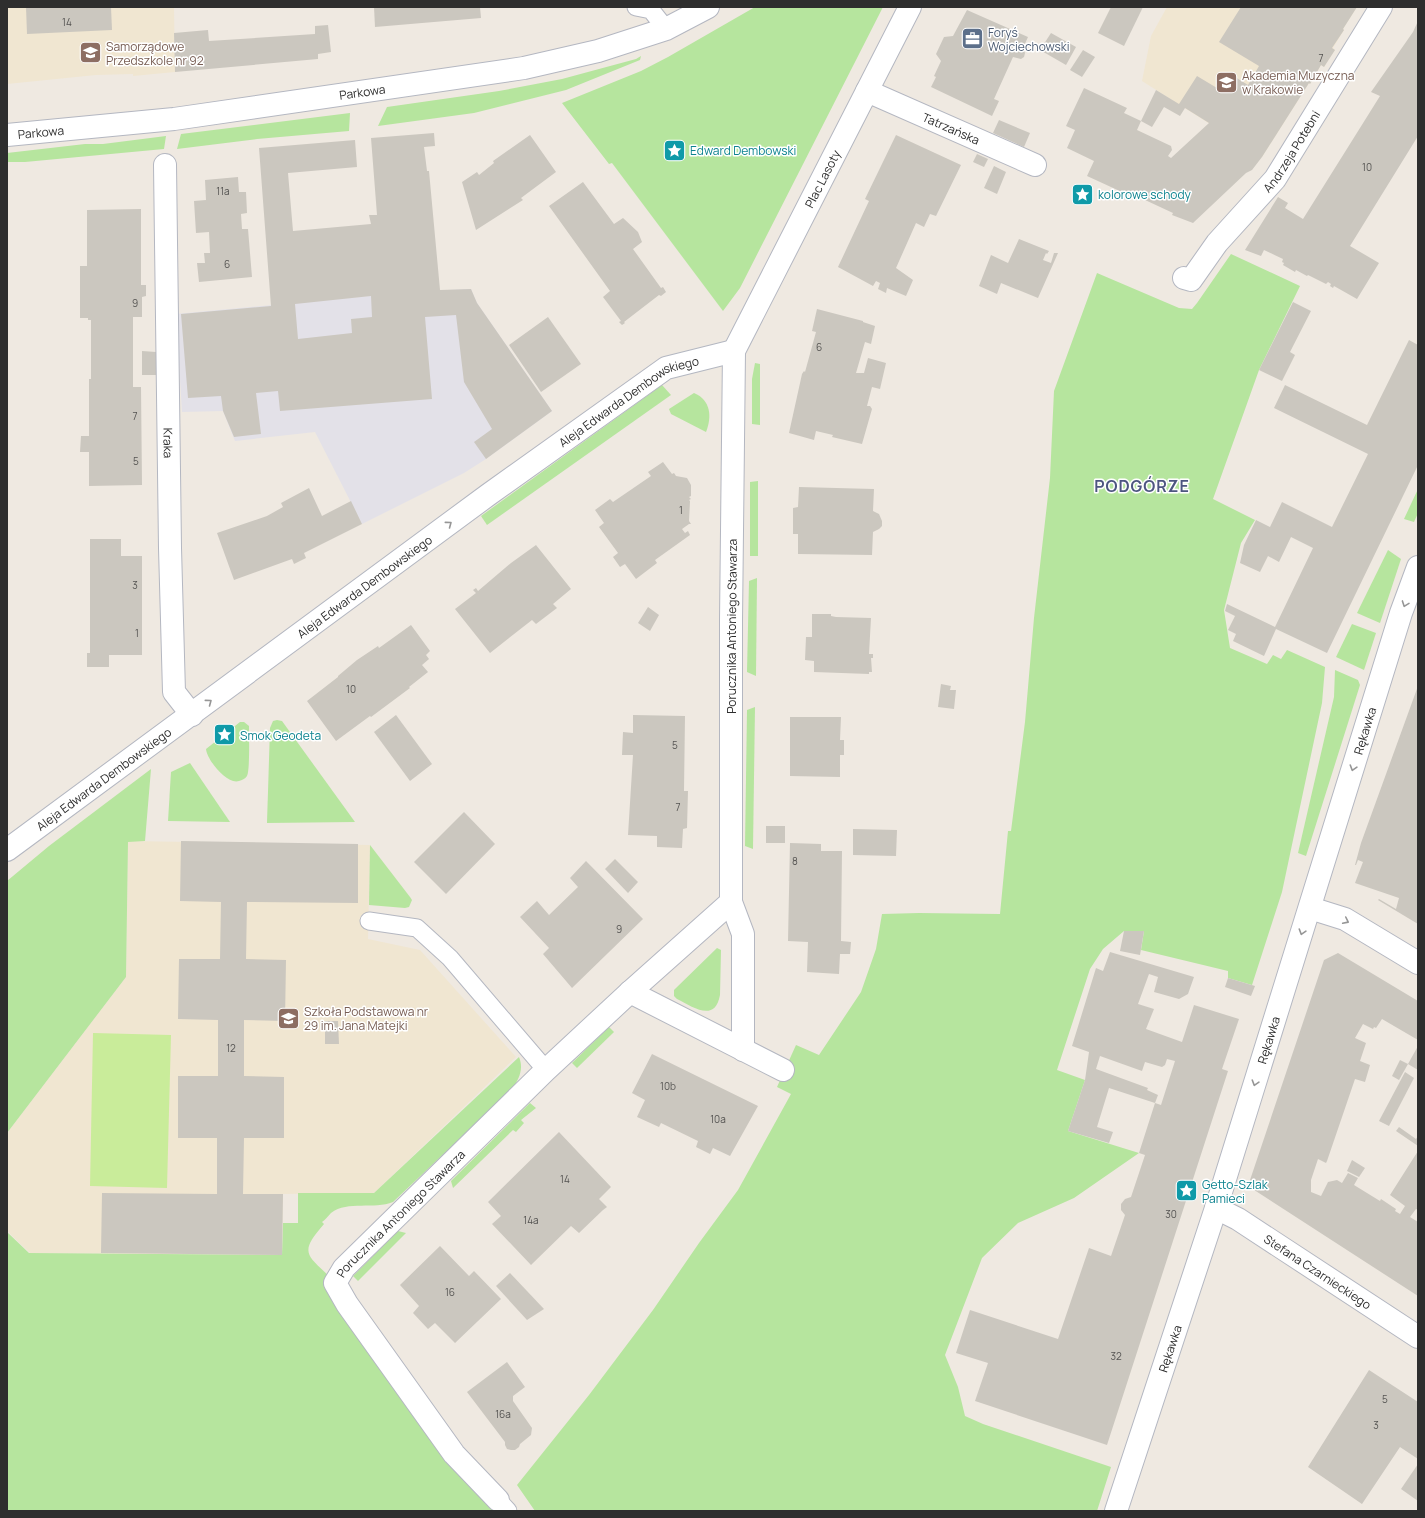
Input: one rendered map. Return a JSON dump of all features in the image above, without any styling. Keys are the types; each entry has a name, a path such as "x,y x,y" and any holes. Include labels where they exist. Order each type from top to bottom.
{"street":[{"name":"Parkowa","path":"7,135 174,119 524,68 598,51 666,28 708,7"},
{"name":"Plac Lasoty","path":"734,351 910,7"},
{"name":"Andrzeja Potebni","path":"1184,278 1190,280 1217,243 1275,179 1381,7"},
{"name":"Tatrzańska","path":"867,91 1035,166"},
{"name":"Kraka","path":"165,166 170,548 174,692 192,715"},
{"name":"Aleja Edwarda Dembowskiego","path":"7,848 192,715 488,495 666,368 734,351"},
{"name":"Porucznika Antoniego Stawarza","path":"734,351 731,621 731,902 743,934 743,1050"},
{"name":"Rękawka","path":"1116,1511 1216,1208 1399,621 1418,567"},
{"name":"Porucznika Antoniego Stawarza","path":"503,1506 454,1454 343,1298 335,1283 344,1268 546,1070 630,992 731,902"},
{"path":"1310,908 1345,919 1418,963"},
{"path":"630,992 783,1070"},
{"name":"Stefana Czarnieckiego","path":"1216,1208 1238,1219 1418,1337"}],"lane":[{"path":"636,7 650,10 666,28"},
{"path":"369,921 417,928 450,958 546,1070"}],"shaded area":[{"name":"Samorządowe Przedszkole nr 92","path":"7,7 174,7 175,72 133,76 133,74 96,75 7,84"},
{"name":"Akademia Muzyczna w Krakowie","path":"1167,7 1357,7 1333,48 1335,50 1324,67 1321,65 1262,157 1142,81 1151,36"},
{"path":"471,289 477,303 552,411 486,459 464,473 362,524 315,432 235,441 223,411 182,412 176,314 423,291"},
{"name":"Szkoła Podstawowa nr 29 im. Jana Matejki","path":"128,841 370,845 368,939 420,950 516,1057 374,1193 283,1194 282,1255 30,1253 7,1231 7,1133 126,977"}],"green space":[{"path":"755,7 883,7 740,288 723,311 612,163 609,164 562,103 641,71"},
{"path":"641,56 640,60 566,90 474,113 378,126 387,107 499,91 562,79 636,59"},
{"path":"350,113 349,131 257,139 177,149 181,134"},
{"path":"166,136 164,149 25,162 7,162 7,153 85,144 103,144"},
{"path":"1231,254 1300,286 1259,370 1213,499 1255,520 1241,543 1224,610 1230,648 1267,664 1273,655 1281,659 1287,650 1325,667 1322,703 1282,892 1252,985 1228,978 1228,971 1141,950 1144,931 1124,931 1103,949 1090,969 1057,1070 1085,1080 1068,1131 1139,1153 1074,1198 1018,1223 982,1258 945,1355 958,1387 965,1416 983,1424 1111,1467 1097,1511 535,1511 517,1485 589,1395 653,1310 738,1190 791,1094 777,1087 796,1045 819,1055 861,992 876,949 882,914 1000,914 1008,831 1011,831 1025,722 1034,618 1050,478 1054,391 1097,273 1179,308 1192,309"},
{"path":"755,363 760,364 760,425 752,424 752,379"},
{"path":"662,385 671,395 487,525 481,516"},
{"path":"694,393 704,400 709,410 709,421 706,432 671,414 669,409"},
{"path":"758,481 758,556 750,556 750,482"},
{"path":"1418,489 1418,513 1414,522 1404,519"},
{"path":"1388,550 1401,559 1380,623 1357,613"},
{"path":"757,578 756,676 747,672 749,581"},
{"path":"1352,624 1376,633 1364,670 1336,657"},
{"path":"1335,670 1358,680 1360,685 1306,856 1298,853 1334,697"},
{"path":"755,707 753,849 745,846 747,710"},
{"path":"273,721 282,721 355,822 267,823 270,728"},
{"path":"240,722 244,722 249,726 249,767 245,778 239,781 234,781 218,771 207,754 206,749"},
{"path":"190,763 230,822 168,821 171,772"},
{"path":"151,769 145,841 128,842 126,977 7,1133 7,881 49,846"},
{"path":"370,845 412,900 409,907 369,905"},
{"path":"717,948 721,950 720,995 717,1004 713,1009 708,1011 696,1009 677,999 674,996 674,990"},
{"path":"609,1027 614,1032 577,1068 572,1063"},
{"path":"93,1033 171,1035 167,1188 90,1186"},
{"path":"519,1057 521,1070 512,1089 393,1202 338,1209 331,1213 322,1222 324,1224 311,1241 309,1248 311,1258 331,1278 499,1511 7,1511 7,1232 29,1253 282,1255 283,1223 298,1223 298,1193 374,1193"},
{"path":"530,1103 536,1108 521,1120 524,1123 516,1132 513,1130 453,1188 451,1181"},
{"path":"398,1231 406,1233 358,1281 353,1276"}],"building":[{"path":"26,7 111,7 112,30 27,34"},
{"path":"374,7 480,7 481,18 375,27"},
{"path":"1111,7 1143,7 1124,46 1098,33"},
{"path":"1241,7 1357,7 1332,48 1335,50 1324,67 1321,65 1262,157 1252,170 1246,173 1193,223 1172,215 1173,213 1130,193 1124,193 1087,176 1094,161 1067,148 1075,130 1066,126 1084,88 1127,108 1124,113 1141,121 1156,90 1179,104 1197,76 1217,88 1227,72 1248,85 1259,66 1219,42","holes":["1164,107 1180,116 1185,108 1209,123 1171,158 1168,156 1172,150 1171,146 1137,130 1141,121 1152,127"]},
{"path":"967,10 1028,37 1023,48 1025,53 1024,57 1021,59 1013,57 994,99 999,101 992,116 931,87 941,61 936,54 944,37 953,36"},
{"path":"1418,21 1418,136 1350,246 1379,263 1357,299 1334,286 1333,288 1328,282 1326,284 1296,270 1295,272 1283,265 1283,259 1264,250 1261,256 1245,250 1278,197 1288,203 1285,208 1303,219 1380,96 1371,92 1413,32"},
{"path":"328,25 331,52 318,54 318,59 175,72 174,33 208,30 209,41 315,34 315,26"},
{"path":"1051,33 1076,47 1066,65 1040,50"},
{"path":"1083,50 1095,57 1082,77 1070,70"},
{"path":"999,120 1030,133 1024,147 993,133"},
{"path":"434,133 435,146 424,147 427,171 429,171 440,290 471,289 477,303 552,411 486,459 474,442 492,429 464,382 456,315 425,317 432,399 280,411 278,391 256,393 261,434 234,437 223,411 221,396 188,398 181,314 271,306 259,148 355,140 357,167 288,173 293,231 371,224 369,215 377,215 371,138","holes":["371,296 372,317 351,319 352,333 298,339 295,304"]},
{"path":"530,135 556,172 521,198 523,200 476,230 462,182 477,172 479,175 494,163 493,161"},
{"path":"896,135 961,165 936,216 930,214 924,227 916,223 896,268 913,280 906,296 887,288 886,293 878,289 880,283 876,281 873,286 838,267 869,201 865,199"},
{"path":"977,154 988,159 984,167 973,162"},
{"path":"994,166 1006,172 997,194 984,188"},
{"path":"238,177 239,192 246,192 247,213 241,214 242,229 248,229 252,277 199,282 197,263 205,263 204,253 210,253 209,232 196,233 194,201 206,200 205,180"},
{"path":"583,182 614,224 623,218 638,232 642,242 633,249 661,288 663,287 666,292 661,296 659,295 622,325 619,322 621,321 603,297 610,291 549,206"},
{"path":"141,209 141,285 146,285 146,296 142,297 142,317 133,317 133,387 141,387 142,485 89,486 89,452 80,452 81,436 89,436 89,379 91,379 91,320 88,320 88,318 80,318 80,266 87,266 87,210"},
{"path":"1019,239 1049,251 1047,254 1046,253 1043,260 1051,263 1054,253 1058,253 1038,298 1001,283 997,294 979,286 991,255 1008,263"},
{"path":"1293,302 1311,311 1290,352 1295,355 1282,381 1259,370"},
{"path":"817,309 863,321 875,326 871,344 865,342 856,373 864,373 868,358 886,363 880,389 872,387 867,406 870,406 872,409 862,444 832,437 833,435 816,431 814,440 789,433 802,374 804,371 805,372 816,332 812,331"},
{"path":"548,317 581,364 541,392 509,345"},
{"path":"1409,340 1418,345 1418,465 1327,653 1276,629 1264,656 1233,641 1236,634 1228,630 1235,616 1225,611 1227,604 1275,627 1313,548 1291,537 1279,562 1268,556 1260,572 1240,563 1244,545 1256,520 1270,527 1282,502 1332,527 1368,454 1274,408 1285,385 1367,425"},
{"path":"142,351 156,352 156,375 142,375"},
{"path":"663,462 672,474 674,473 676,476 687,478 691,485 691,496 689,497 691,499 689,500 689,521 691,524 682,529 685,533 688,531 690,535 655,560 657,563 636,579 625,564 620,567 613,557 618,553 599,527 604,523 595,510 610,499 613,502 651,476 648,472"},
{"path":"799,487 874,489 873,511 879,514 882,521 882,526 873,532 872,555 798,554 798,534 793,534 793,508 798,507"},
{"path":"309,488 322,516 351,501 362,524 304,553 306,558 294,564 292,559 234,580 217,533 267,516 283,507 281,503"},
{"path":"90,539 121,539 121,556 142,556 142,655 109,655 109,667 87,667 87,653 90,653"},
{"path":"536,545 571,589 553,604 557,608 536,624 532,620 490,653 455,609 476,593 473,590 476,588 478,591 511,563"},
{"path":"648,607 659,615 650,631 638,623"},
{"path":"812,614 831,614 831,616 836,617 871,618 869,654 873,654 873,658 871,658 872,672 869,672 869,674 814,672 814,661 805,660 806,637 812,637"},
{"path":"411,625 430,651 426,655 429,659 422,665 428,672 409,687 410,688 336,741 307,701 357,660 378,646 379,648"},
{"path":"941,684 951,686 950,690 956,690 954,709 938,707"},
{"path":"1418,686 1418,924 1378,900 1379,899 1396,909 1399,898 1355,883 1363,862 1358,860 1355,865 1361,843"},
{"path":"396,715 432,764 410,781 374,732"},
{"path":"633,715 685,716 684,791 688,791 687,828 683,829 682,848 657,847 657,836 628,835 633,755 622,755 623,732 633,733"},
{"path":"790,717 841,717 840,740 844,740 844,755 840,755 840,777 790,776"},
{"path":"464,812 495,844 446,894 414,862"},
{"path":"766,826 785,826 785,843 766,843"},
{"path":"853,829 897,830 896,856 853,855"},
{"path":"181,841 358,844 358,903 247,902 246,959 286,960 285,1021 244,1020 244,1076 284,1077 284,1138 244,1138 243,1194 283,1194 282,1255 101,1253 102,1193 217,1194 217,1138 178,1138 178,1076 218,1076 218,1020 178,1019 179,959 220,959 221,902 180,901"},
{"path":"790,843 821,844 821,851 842,851 841,941 851,942 850,954 840,954 839,974 807,972 808,942 788,941"},
{"path":"615,859 638,882 628,893 605,869"},
{"path":"586,861 643,919 572,988 543,954 549,948 520,917 537,901 549,915 578,887 570,878"},
{"path":"1124,931 1144,931 1140,955 1120,951"},
{"path":"1110,952 1194,977 1188,994 1179,999 1154,992 1158,977 1149,974 1138,1004 1154,1009 1146,1029 1182,1042 1194,1005 1239,1019 1222,1069 1228,1071 1107,1445 975,1401 988,1363 956,1353 970,1310 1058,1339 1089,1248 1111,1256 1125,1215 1121,1210 1121,1204 1125,1199 1131,1197 1145,1155 1139,1153 1155,1103 1109,1088 1097,1127 1113,1132 1109,1143 1068,1131 1085,1080 1089,1052 1072,1046 1096,968 1103,971","holes":["1100,1056 1142,1071 1145,1062 1162,1067 1165,1065 1167,1059 1175,1061 1161,1105 1155,1103 1158,1095 1147,1090 1148,1088 1096,1069"]},
{"path":"1338,953 1418,1001 1418,1040 1382,1019 1376,1028 1374,1027 1373,1029 1363,1024 1355,1038 1366,1043 1360,1061 1370,1065 1365,1082 1355,1079 1327,1161 1326,1163 1318,1159 1311,1180 1311,1192 1321,1196 1328,1182 1337,1180 1342,1183 1348,1173 1358,1178 1354,1185 1380,1201 1381,1199 1396,1209 1395,1211 1400,1214 1405,1206 1390,1195 1418,1151 1418,1210 1416,1209 1410,1217 1418,1222 1418,1296 1248,1186 1324,960"},
{"path":"1228,978 1255,986 1251,996 1225,987"},
{"path":"325,1021 338,1021 339,1044 325,1044"},
{"path":"1418,1046 1418,1070 1408,1064"},
{"path":"652,1054 758,1106 730,1156 713,1148 710,1154 696,1147 698,1141 661,1123 659,1127 637,1117 645,1100 632,1093"},
{"path":"1400,1060 1408,1064 1399,1080 1392,1076"},
{"path":"1405,1072 1414,1078 1389,1126 1379,1121"},
{"path":"1399,1127 1416,1139 1418,1136 1418,1146 1396,1131"},
{"path":"559,1132 611,1187 599,1199 607,1207 579,1233 571,1226 531,1265 492,1224 501,1216 488,1202"},
{"path":"1352,1160 1365,1168 1359,1177 1347,1171"},
{"path":"440,1246 469,1276 474,1271 501,1299 455,1343 435,1323 428,1329 413,1313 419,1306 400,1285"},
{"path":"510,1273 544,1309 527,1320 496,1286"},
{"path":"507,1362 525,1387 513,1396 513,1401 532,1428 531,1435 515,1450 507,1449 505,1442 467,1392"},
{"path":"1369,1370 1418,1402 1418,1459 1400,1447 1362,1504 1308,1467"},
{"path":"1418,1464 1418,1501 1401,1489"}],"place":[{"name":"Foryś Wojciechowski","path":"973,39"},
{"name":"Samorządowe Przedszkole nr 92","path":"91,53"},
{"name":"Akademia Muzyczna w Krakowie","path":"1227,82"},
{"name":"Edward Dembowski","path":"674,150"},
{"name":"kolorowe schody","path":"1082,194"},
{"name":"Smok Geodeta","path":"225,735"},
{"name":"Szkoła Podstawowa nr 29 im. Jana Matejki","path":"288,1018"},
{"name":"Getto-Szlak Pamieci","path":"1187,1191"}],"district":[{"name":"PODGÓRZE","path":"1142,486"}]}
